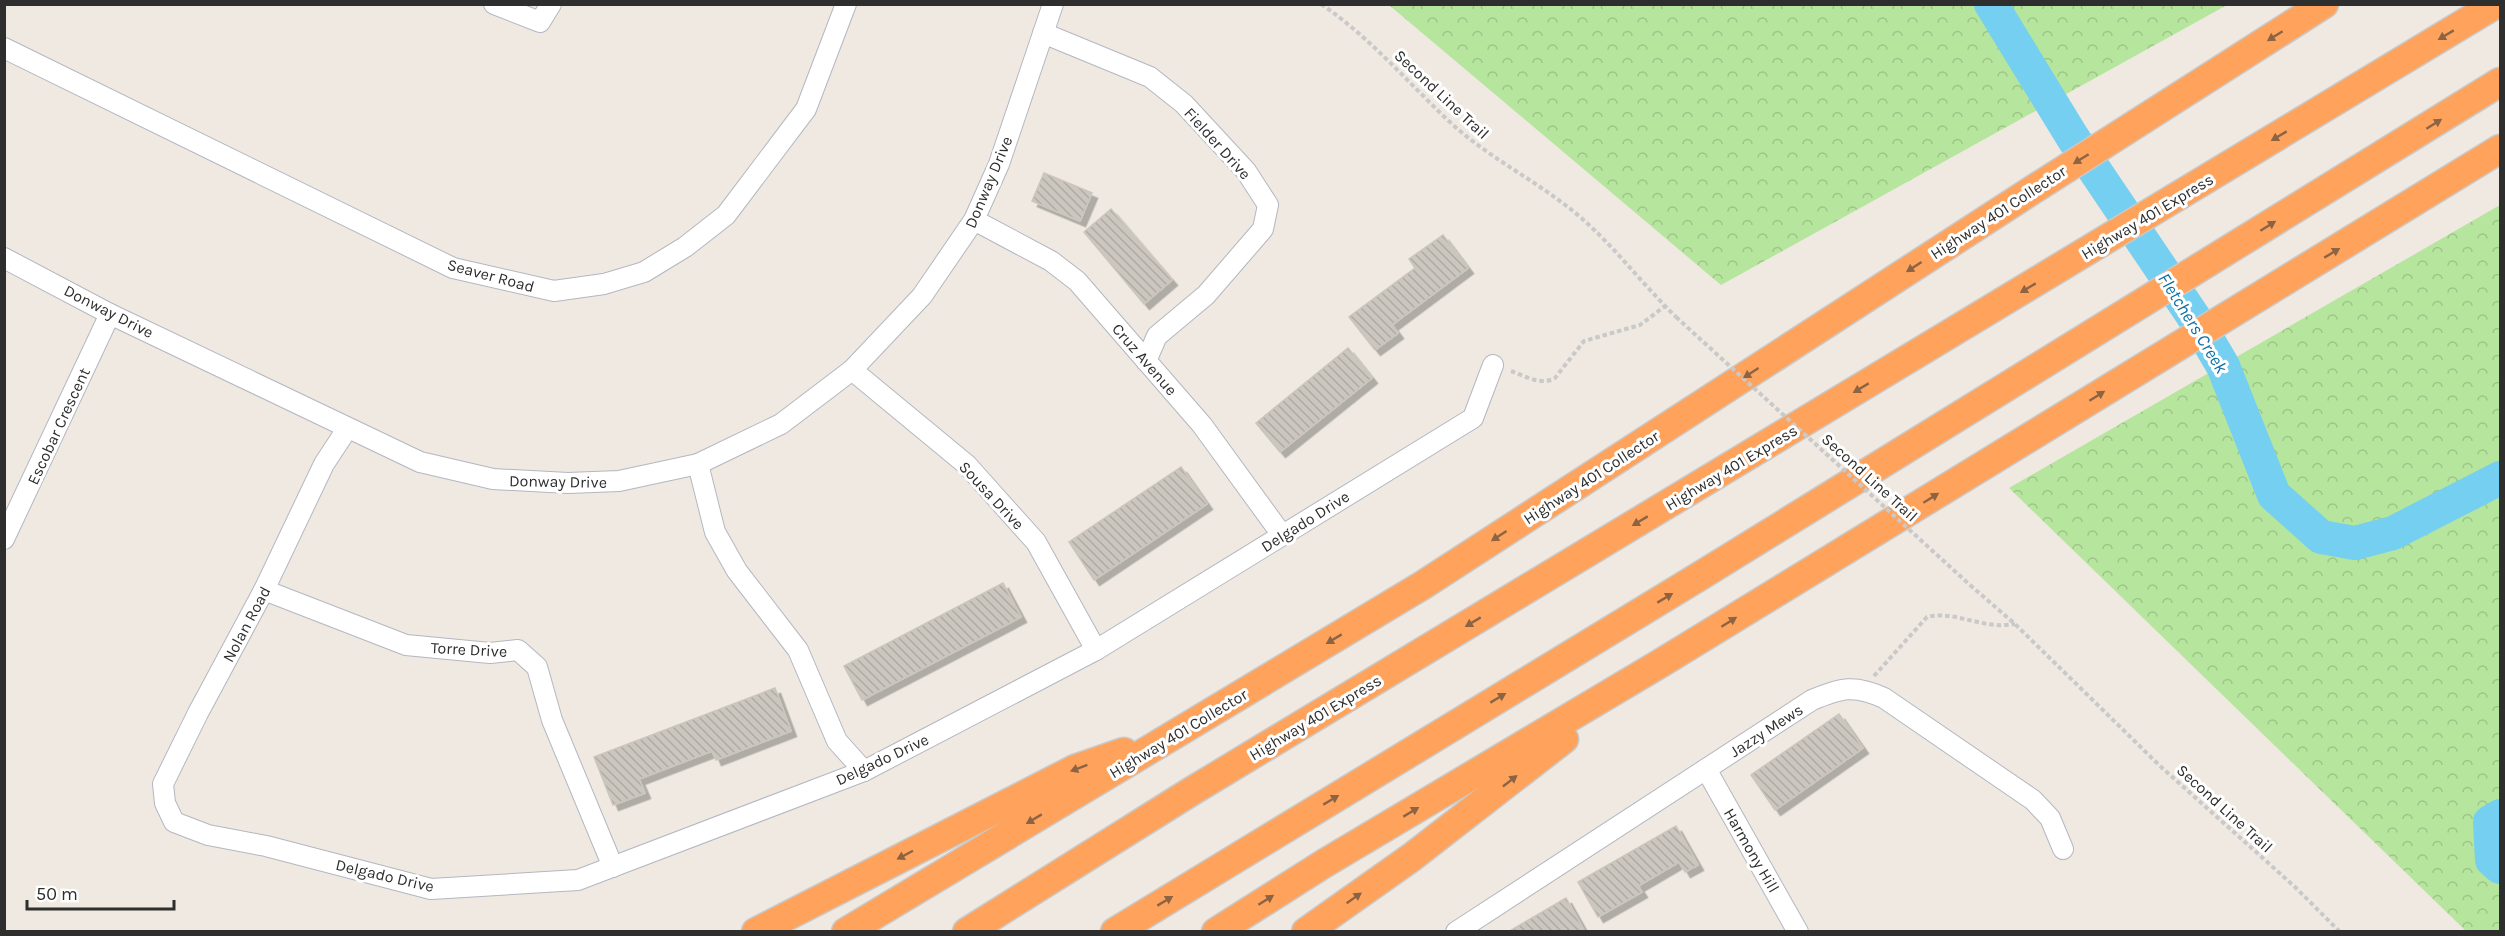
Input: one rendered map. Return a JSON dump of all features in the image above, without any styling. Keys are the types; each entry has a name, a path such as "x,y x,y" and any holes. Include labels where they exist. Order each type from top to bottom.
{"highway":[{"name":"Highway 401 Collector","path":"846,932 1423,585 2324,4"},
{"name":"Highway 401 Express","path":"967,932 1192,791 2079,258 2496,4"},
{"path":"1114,932 1700,576 2500,82"},
{"path":"1216,932 1325,863 1661,663 2500,150"},
{"path":"1306,932 1412,857 1661,663"},
{"path":"756,932 1075,769 1174,736"}],"street":[{"path":"494,4 540,22 551,4"},
{"name":"Seaver Road","path":"4,48 453,268 554,291 604,284 644,272 686,247 726,215 806,109 846,4"},
{"name":"Donway Drive","path":"4,258 110,314 263,385 347,429 420,462 494,479 568,483 619,481 698,464 781,424 852,370 922,296 974,220 999,164 1053,4"},
{"name":"Fielder Drive","path":"1043,33 1149,77 1184,104 1246,171 1268,205 1263,229 1206,295 1157,336 1146,361"},
{"name":"Cruz Avenue","path":"974,220 1052,261 1077,281 1202,425 1282,535"},
{"name":"Escobar Crescent","path":"4,538 110,314"},
{"name":"Delgado Drive","path":"174,822 208,835 266,846 431,889 578,880 864,771 1096,650 1473,418 1493,364"},
{"name":"Sousa Drive","path":"852,370 967,465 1036,543 1096,650"},
{"name":"Nolan Road","path":"174,822 165,803 164,784 198,713 264,590 324,464 347,429"},
{"path":"698,464 715,532 737,571 798,650 837,741 864,771"},
{"name":"Torre Drive","path":"264,590 406,645 490,653 518,650 537,667 552,720 613,867"},
{"name":"Jazzy Mews","path":"1456,932 1812,700 1849,688 1866,690"},
{"path":"1866,690 1884,698 2033,800 2050,818 2063,849"},
{"name":"Harmony Hill","path":"1706,769 1798,932"}],"path":[{"name":"Second Line Trail","path":"1321,4 1364,36 1454,125 1505,166 1564,204 1604,240 1676,317 2014,624 2160,766 2295,887 2340,932"},
{"path":"1493,364 1541,381 1549,381 1555,378 1584,342 1640,325 1665,306"},
{"path":"1866,690 1875,674 1927,617 1947,615 1989,626 2014,624"}],"green space":[{"path":"1389,5 2227,5 1721,285"},
{"path":"2500,205 2500,931 2467,932 2009,488"}],"building":[{"path":"1044,173 1092,193 1080,221 1032,201"},
{"path":"1111,209 1172,280 1144,304 1084,232"},
{"path":"1443,235 1468,268 1392,325 1398,333 1375,350 1349,317 1415,268 1409,259"},
{"path":"1348,348 1372,378 1280,452 1256,423"},
{"path":"1181,467 1207,504 1094,580 1069,542"},
{"path":"1003,583 1021,617 862,700 844,666"},
{"path":"775,688 791,731 716,760 712,751 639,779 645,793 613,805 594,757"},
{"path":"1839,714 1863,748 1775,810 1751,775"},
{"path":"1676,826 1698,865 1685,872 1679,862 1638,886 1642,892 1598,917 1578,882"},
{"path":"1566,898 1585,932 1508,932"}],"waterway":[{"name":"Fletchers Creek","path":"1991,4 2073,138 2197,322 2223,366 2274,495 2321,537 2355,543 2393,533 2500,478"},
{"name":"Fletchers Creek","path":"2500,816 2490,822 2492,860 2500,867"}]}
